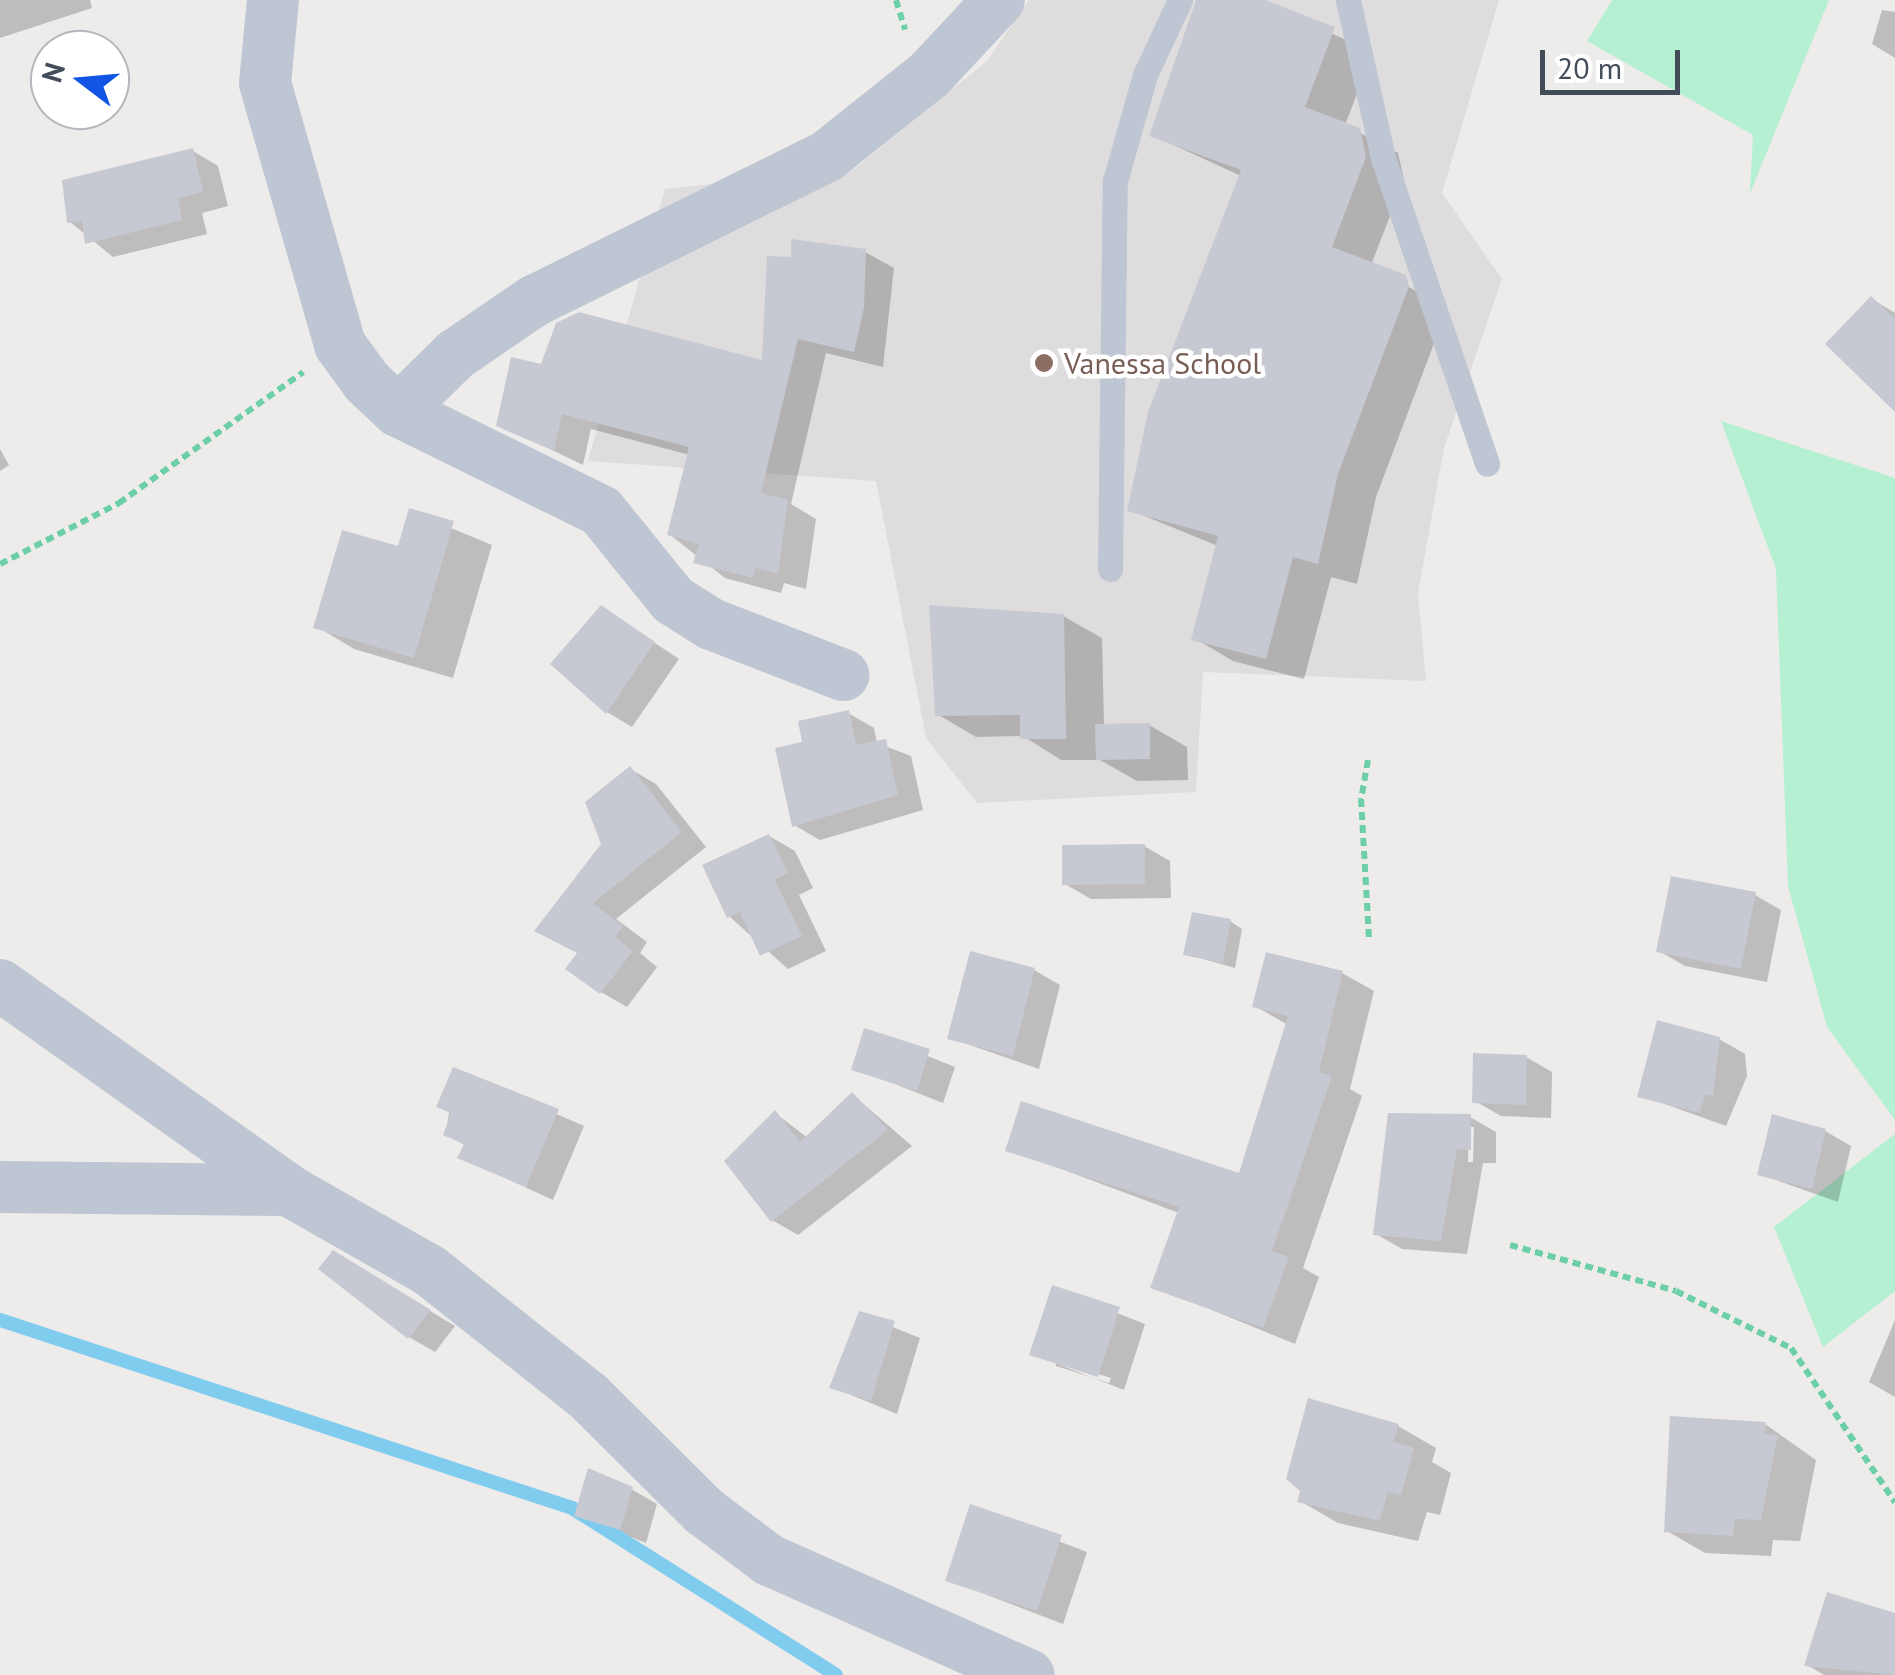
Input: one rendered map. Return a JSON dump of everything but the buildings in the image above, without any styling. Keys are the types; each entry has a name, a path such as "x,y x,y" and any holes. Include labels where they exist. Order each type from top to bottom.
{"street":[{"path":"272,0 265,82 340,345 398,412 601,510 673,600 710,624 842,675"},
{"path":"398,412 455,355 534,300 827,156 930,74 999,0"},
{"path":"0,985 288,1190 429,1270 588,1396 704,1512 769,1560 1030,1675"},
{"path":"0,1187 288,1190"}],"lane":[{"path":"1110,569 1114,181 1145,75 1180,0"},
{"path":"1348,0 1407,238 1487,464"}],"path":[{"path":"0,564 118,504 340,345"},
{"path":"1368,760 1361,799 1369,940"},
{"path":"1510,1246 1676,1291 1790,1348 1815,1372 1895,1502"}],"shaded area":[{"name":"Vanessa School","path":"1029,0 1499,0 1442,193 1502,279 1444,448 1418,593 1426,681 1203,672 1196,792 977,803 926,738 876,481 588,461 665,189 854,169 987,61"}],"green space":[{"path":"1612,0 1829,0 1750,193 1753,135 1587,41"},
{"path":"1721,421 1895,478 1895,1120 1827,1027 1788,886 1776,569"},
{"path":"1895,1134 1895,1291 1823,1347 1774,1227"}],"waterway":[{"path":"0,1320 572,1508 836,1675"}],"place":[{"name":"Vanessa School","path":"1044,363"}]}
